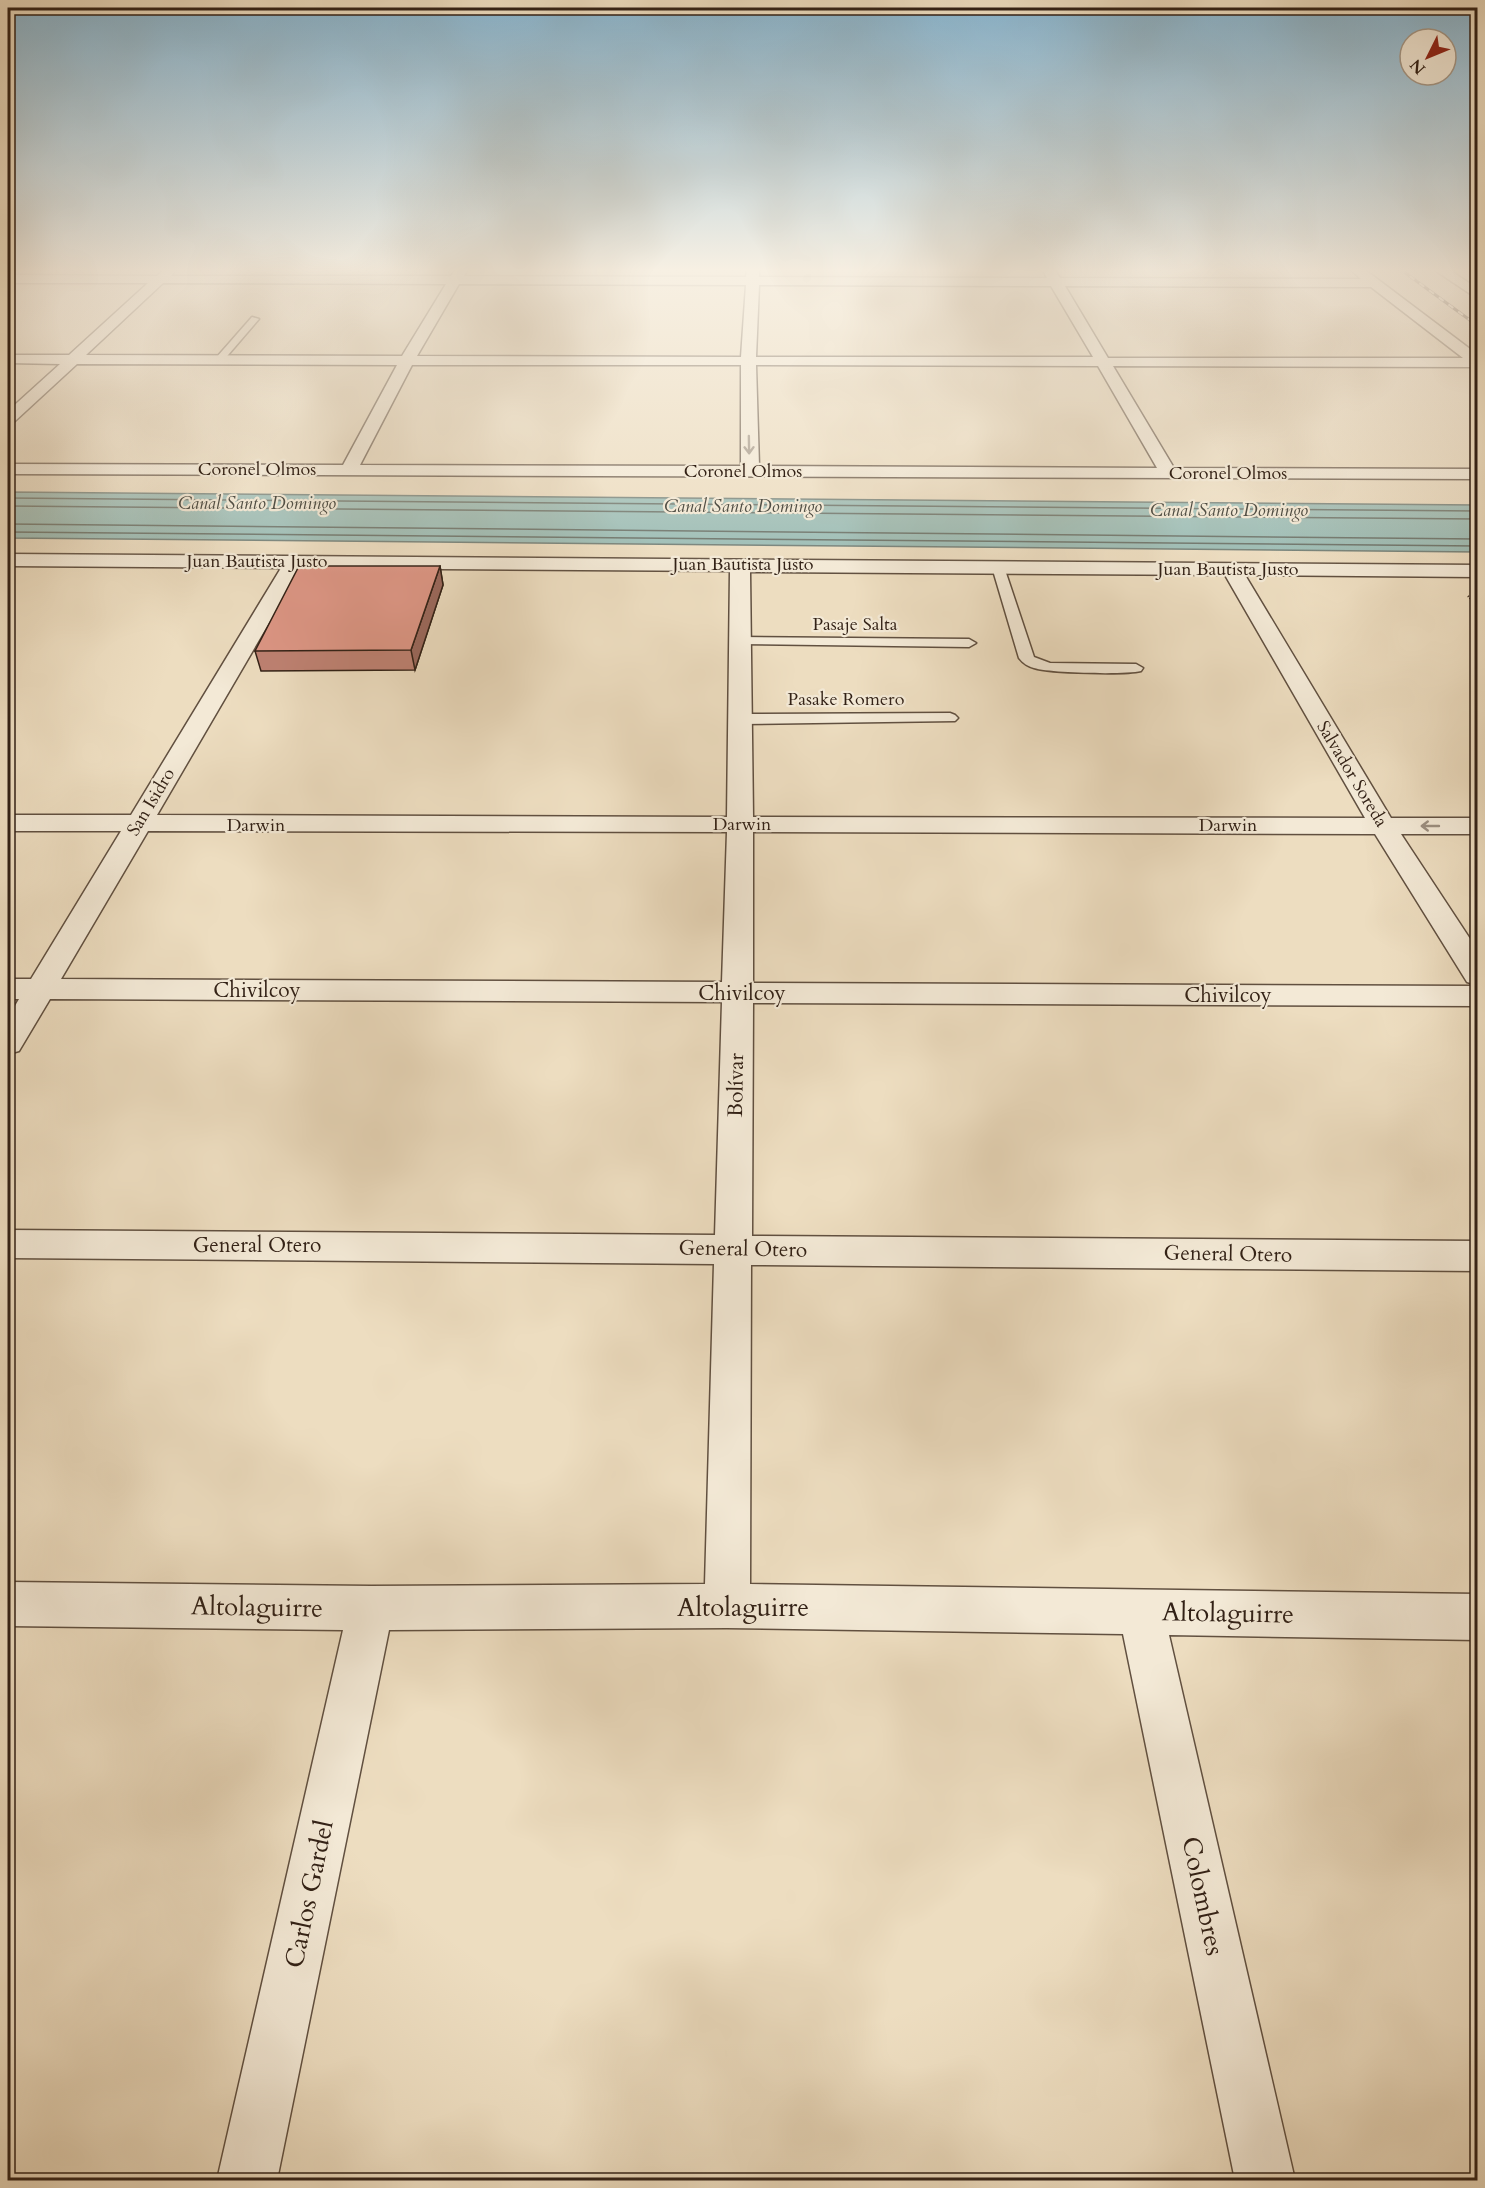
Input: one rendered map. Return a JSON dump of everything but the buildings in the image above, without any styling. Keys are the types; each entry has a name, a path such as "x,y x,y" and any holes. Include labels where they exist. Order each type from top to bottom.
{"street":[{"path":"8,419 60,371"},
{"path":"350,470 401,371"},
{"path":"748,371 750,471"},
{"path":"1108,371 1168,472"},
{"name":"Coronel Olmos","path":"8,469 1478,474"},
{"name":"Juan Bautista Justo","path":"8,560 1478,571"},
{"name":"San Isidro","path":"8,1043 295,562"},
{"name":"Bolívar","path":"727,1606 735,1249 742,719 740,564"},
{"name":"Salvador Soreda","path":"1231,569 1383,826 1478,975"},
{"name":"Darwin","path":"8,823 1478,826"},
{"name":"Chivilcoy","path":"8,989 1478,996"},
{"name":"General Otero","path":"8,1244 1478,1257"},
{"name":"Altolaguirre","path":"8,1604 371,1608 727,1606 1478,1617"},
{"name":"Carlos Gardel","path":"248,2181 371,1608"},
{"name":"Colombres","path":"1141,1611 1265,2181"}],"lane":[{"path":"998,567 1026,658 1030,662 1039,666 1136,668"},
{"name":"Pasaje Salta","path":"740,641 969,643"},
{"name":"Pasake Romero","path":"742,719 950,718"}],"water":[{"name":"Canal Santo Domingo","path":"8,492 1477,505 1478,552 8,538"}]}
